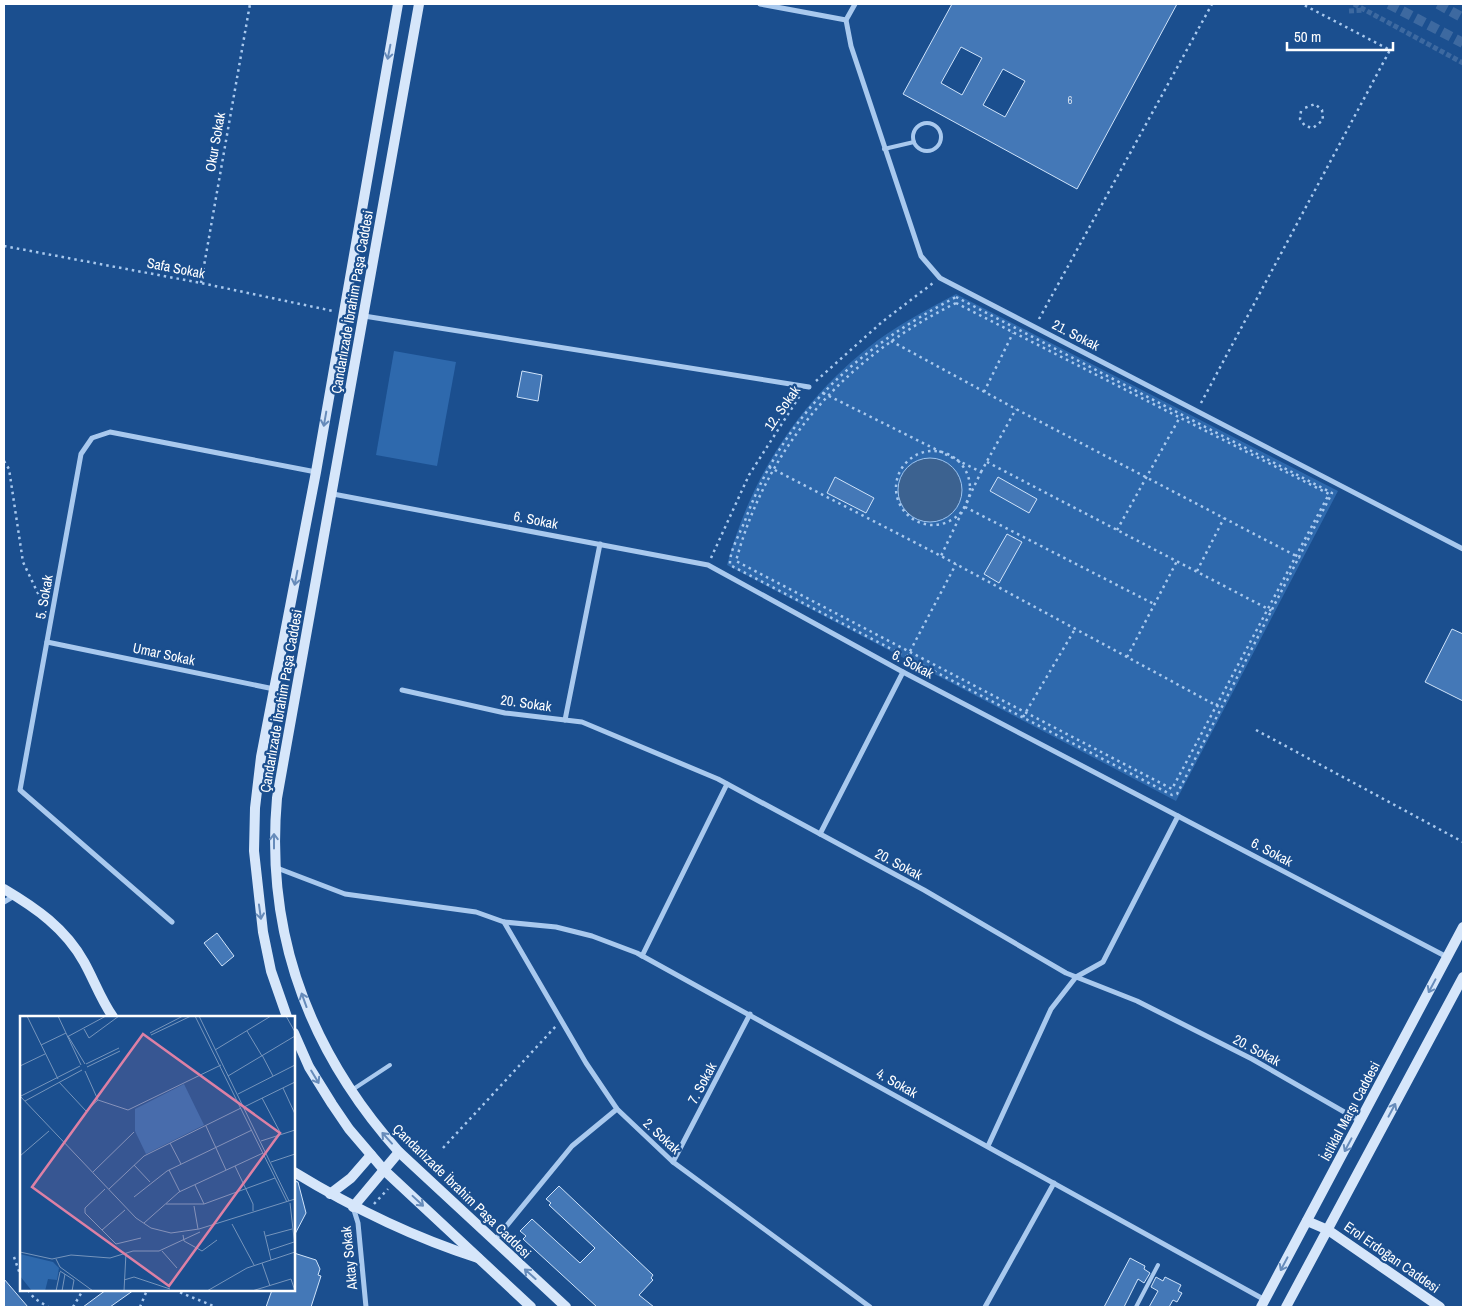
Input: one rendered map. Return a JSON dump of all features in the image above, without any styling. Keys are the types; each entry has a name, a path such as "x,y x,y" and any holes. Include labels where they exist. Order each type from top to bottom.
{"main road":[{"name":"Çandarlızade İbrahim Paşa Caddesi","path":"287,1016 271,971 263,932 254,851 255,808 260,766 316,472 398,4"},
{"name":"Çandarlızade İbrahim Paşa Caddesi","path":"419,4 333,494 277,798 274,867 283,929 299,985 320,1040 351,1092 399,1152 566,1307"},
{"path":"4,889 61,930 84,963 112,1016"},
{"name":"İstiklal Marşı Caddesi","path":"1263,1303 1361,1122 1463,927"},
{"path":"1286,1307 1463,976"},
{"path":"295,1035 310,1067 332,1104 349,1129 384,1170 481,1258 531,1307"},
{"path":"353,1206 399,1152"},
{"path":"330,1194 351,1178 371,1155"},
{"path":"295,1173 353,1206 429,1242 481,1258"},
{"name":"Erol Erdoğan Caddesi","path":"1307,1221 1328,1230 1440,1307"}],"street":[{"path":"760,4 846,20 855,4"},
{"name":"21. Sokak","path":"846,20 851,46 921,256 940,278 1463,548"},
{"path":"364,316 809,387"},
{"name":"5. Sokak","path":"172,922 20,790 81,454 92,438 110,432 316,472"},
{"name":"6. Sokak","path":"333,494 708,565 903,672 1447,957"},
{"path":"566,720 600,544"},
{"name":"Umar Sokak","path":"47,642 275,689"},
{"path":"820,834 903,672"},
{"name":"20. Sokak","path":"402,690 504,713 582,722 727,784 924,890 1076,977 1146,1005 1252,1059 1361,1122"},
{"path":"642,956 727,784"},
{"path":"988,1146 1051,1008 1076,977 1103,962 1178,816"},
{"name":"4. Sokak","path":"274,867 345,894 476,912 504,922 556,927 592,936 642,956 988,1146 1263,1303"},
{"path":"4,902 14,895"},
{"name":"2. Sokak","path":"504,922 586,1063 617,1109 673,1162 870,1307"},
{"name":"7. Sokak","path":"673,1162 750,1014"},
{"path":"494,1241 572,1146 617,1109"},
{"path":"985,1307 1054,1183"},
{"name":"Aktay Sokak","path":"353,1206 358,1223 366,1307"}],"lane":[{"path":"884,149 914,142 925,150 934,149 941,138 939,129 932,123 919,126 914,133 914,142"},
{"path":"351,1092 390,1065"},
{"path":"1136,1307 1158,1265"}],"path":[{"name":"Okur Sokak","path":"201,283 250,4"},
{"path":"1035,327 1212,4"},
{"path":"1197,411 1390,50 1302,4"},
{"path":"1315,104 1322,110 1323,120 1313,128 1305,126 1300,119 1301,110 1315,104"},
{"name":"Safa Sokak","path":"4,246 201,283 344,314"},
{"name":"12. Sokak","path":"708,565 749,475 800,395 882,322 940,278"},
{"path":"890,340 856,367 827,395 804,424 774,470 750,519 736,561 1172,789 1328,494 1181,416 1015,328 956,298 886,338 852,364 823,393 791,432 769,467 754,496 730,565 1172,795 1176,794 1332,493 1181,416 956,303 890,340"},
{"path":"984,392 1015,328"},
{"path":"886,338 984,392 1300,558"},
{"path":"823,393 981,472"},
{"path":"941,556 981,472 1016,409"},
{"path":"1117,530 1181,416"},
{"path":"929,451 947,454 962,465 966,473 970,490 965,507 959,514 944,523 927,524 918,522 905,511 897,496 896,488 900,471 912,458 929,451"},
{"path":"4,461 9,469 23,562 51,619"},
{"path":"987,462 1272,610"},
{"path":"769,467 941,556 1221,708"},
{"path":"965,507 1154,604"},
{"path":"1197,571 1224,518"},
{"path":"1127,657 1177,561"},
{"path":"907,657 956,564"},
{"path":"1023,717 1075,629"},
{"path":"1256,730 1463,842"},
{"path":"443,1148 553,1028"},
{"path":"372,1206 389,1188"},
{"path":"14,1258 20,1274"},
{"path":"29,1291 34,1298 48,1307"},
{"path":"73,1307 82,1291"},
{"path":"140,1307 147,1291"},
{"path":"176,1291 216,1307"}],"shaded area":[{"path":"956,294 1338,491 1176,801 727,565 737,532 750,500 783,440 804,412 826,386 878,340 907,321"},
{"path":"394,351 456,362 437,466 376,455"},
{"path":"930,458 942,460 953,467 960,478 962,490 960,502 953,513 942,520 930,522 918,520 907,513 900,502 898,490 900,478 907,467 918,460"}],"building":[{"path":"952,4 1177,4 1077,189 903,94","holes":["961,47 982,58 962,95 941,83","1003,69 1025,81 1005,117 983,105"]},
{"path":"522,371 542,375 538,401 517,397"},
{"path":"835,477 874,498 866,513 827,493"},
{"path":"998,477 1037,499 1029,513 990,491"},
{"path":"1007,534 1022,542 999,583 984,574"},
{"path":"1452,629 1463,634 1463,701 1425,682"},
{"path":"217,933 234,956 222,966 204,943"},
{"path":"295,1181 298,1182 306,1213 295,1234"},
{"path":"559,1186 653,1275 651,1278 653,1280 639,1295 654,1307 597,1307 523,1239 526,1236 520,1231 532,1219 580,1263 595,1248 549,1205 551,1203 546,1199"},
{"path":"295,1253 316,1260 320,1269 318,1275 321,1276 311,1307 266,1307 272,1291 295,1291"},
{"path":"1130,1258 1145,1266 1144,1269 1150,1273 1144,1283 1138,1279 1124,1307 1104,1307"},
{"path":"1156,1277 1163,1281 1165,1277 1181,1285 1178,1291 1182,1293 1177,1302 1173,1300 1169,1307 1149,1307 1158,1291 1151,1287"},
{"path":"4,1279 28,1307 4,1307"},
{"path":"105,1291 133,1291 110,1307 83,1307"}],"tunnel":[{"path":"1354,4 1463,63"},
{"path":"1389,4 1463,43"},
{"path":"1438,4 1463,18"},
{"path":"1349,11 1364,10"}]}
